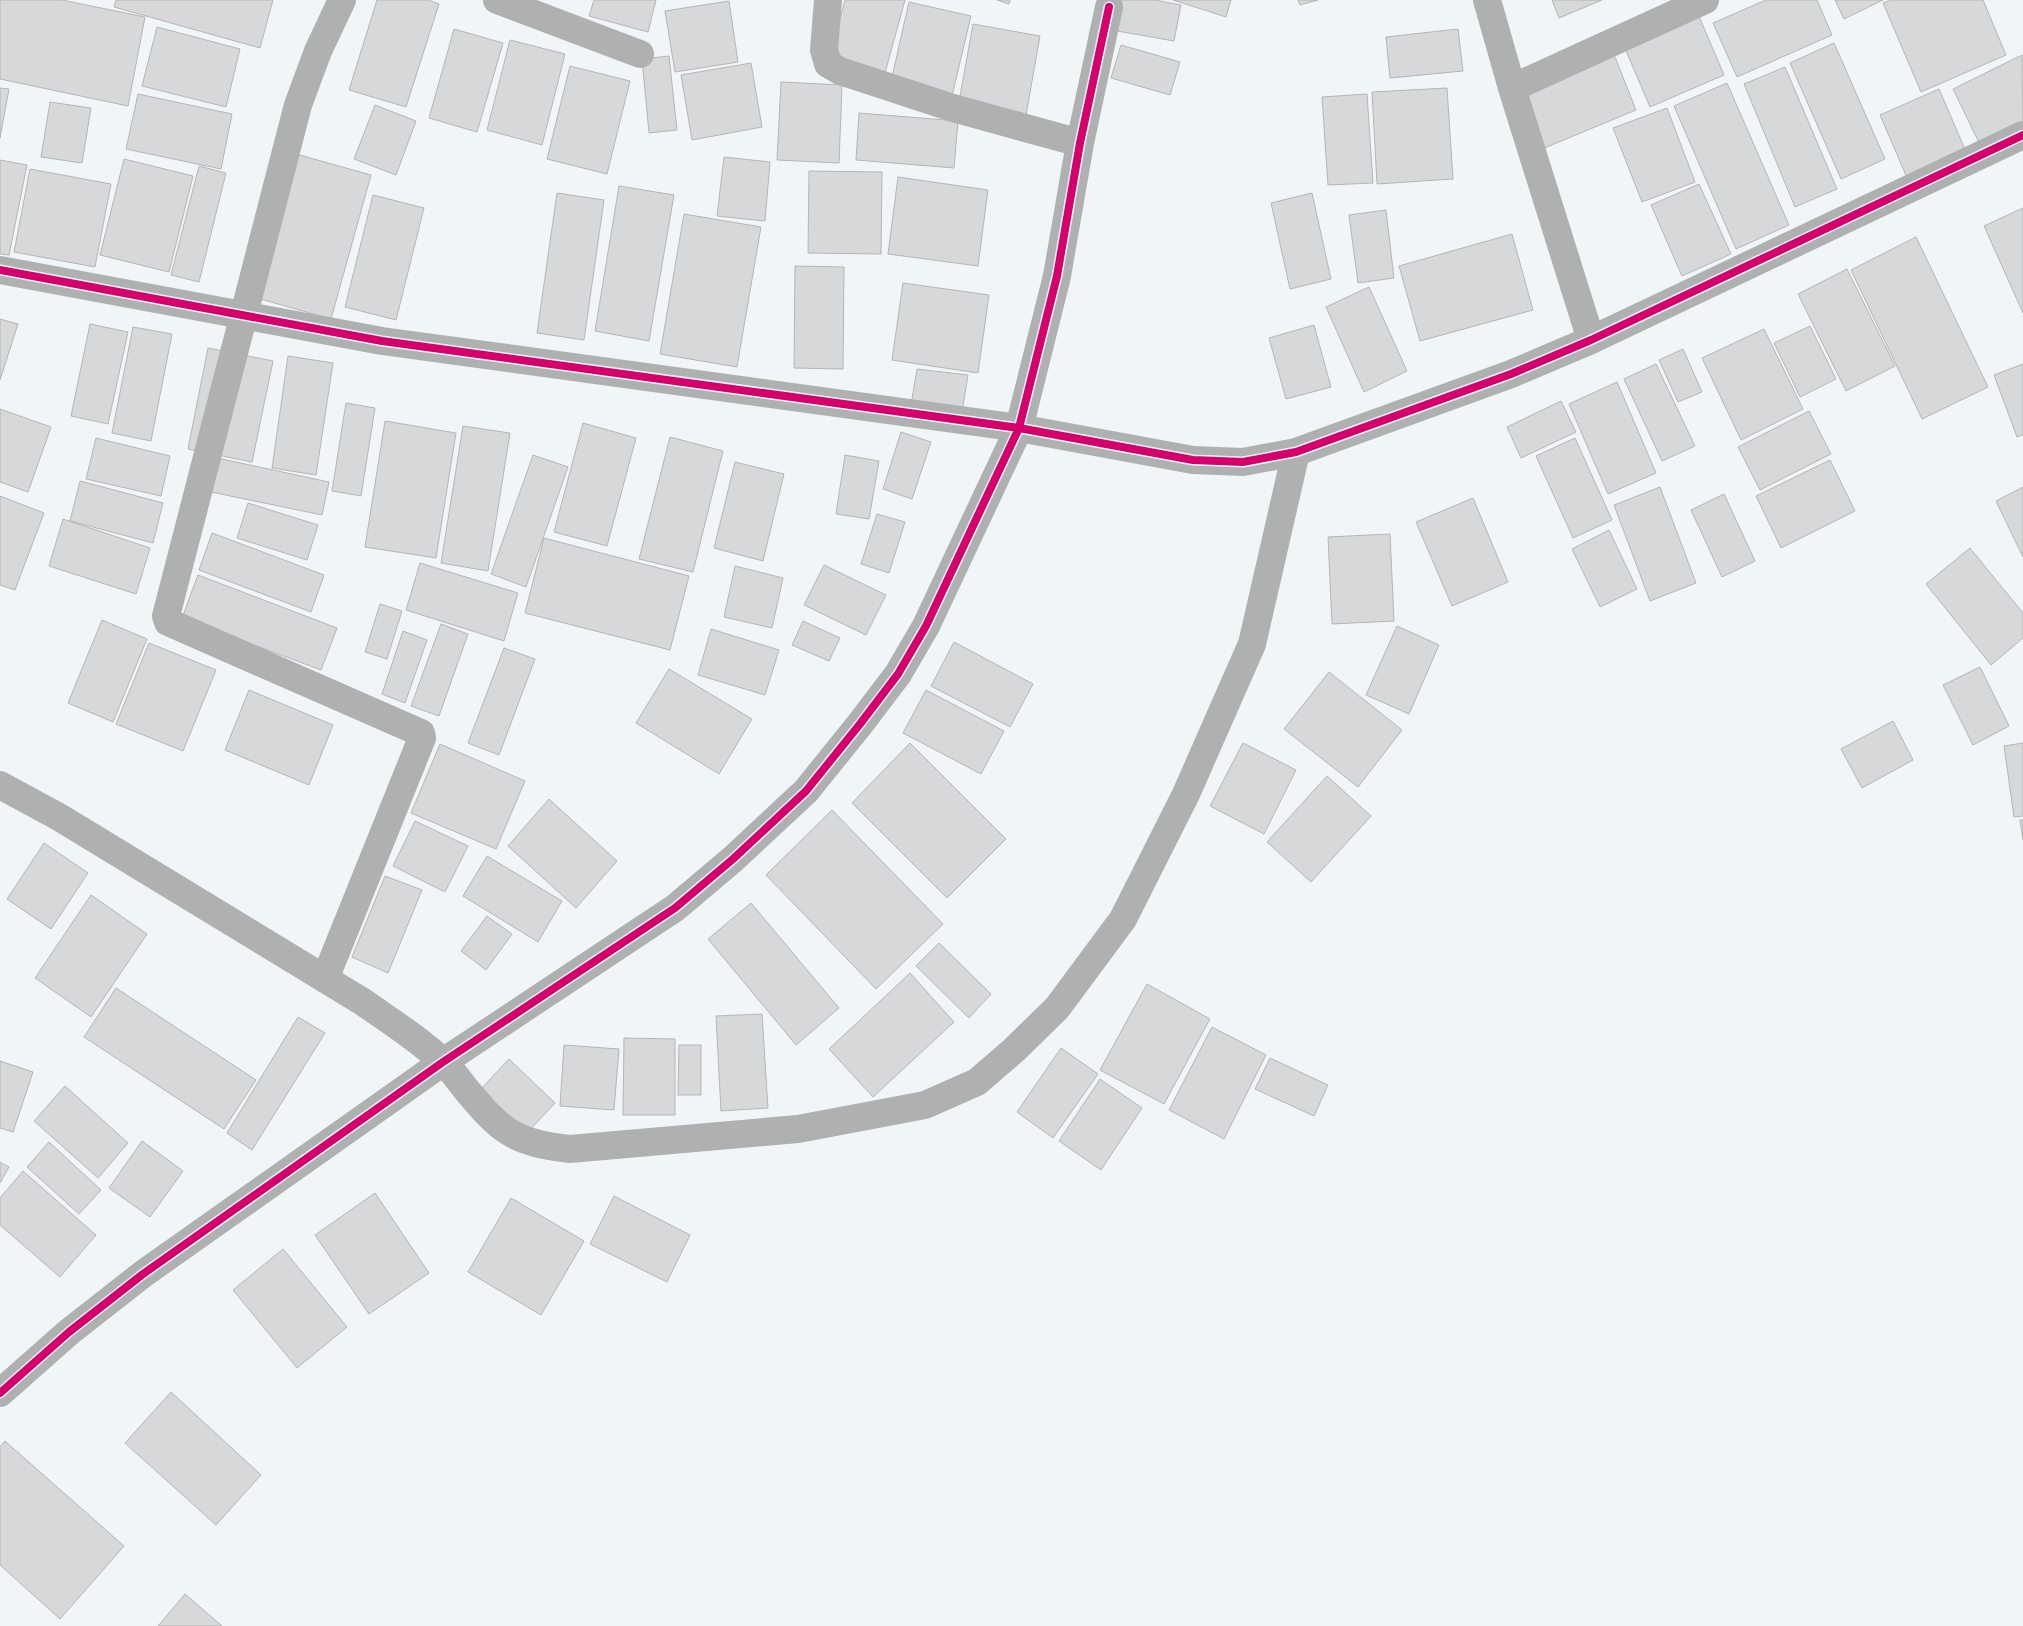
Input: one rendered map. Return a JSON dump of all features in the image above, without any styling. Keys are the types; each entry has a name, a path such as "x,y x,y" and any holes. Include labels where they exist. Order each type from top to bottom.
{"street":[{"path":"325,979 422,738 420,730 168,622 166,606 298,105 318,51 342,0"},
{"path":"497,0 640,54"},
{"path":"828,0 824,50 828,64 840,70 953,108 1080,143"},
{"path":"1487,0 1512,88 1591,340"},
{"path":"1512,88 1705,0"},
{"path":"0,1393 69,1332 143,1274 443,1062 675,908 806,791 860,724 907,658 926,626 1019,428 1057,276 1080,143 1109,7"},
{"path":"0,270 382,341 1019,428 1193,460 1243,462 1296,452 1511,374 1591,340 2023,135"},
{"path":"0,785 59,816 325,979 398,1026 443,1062 494,1122 514,1136 540,1146 570,1148 808,1127 925,1105 977,1082 1014,1050 1057,1008 1123,919 1186,794 1252,644 1296,452"}],"building":[{"path":"0,0 62,0 145,17 128,106 0,79"},
{"path":"116,0 273,0 260,48 114,7"},
{"path":"377,0 428,0 439,4 406,107 349,90"},
{"path":"594,0 656,0 648,32 589,16"},
{"path":"845,0 905,0 885,73 830,57"},
{"path":"997,0 1010,0 1009,4"},
{"path":"1122,0 1155,0 1181,5 1174,41 1117,31"},
{"path":"1173,0 1231,0 1226,17"},
{"path":"1298,0 1318,0 1300,5"},
{"path":"1552,0 1602,0 1559,18"},
{"path":"1766,0 1817,0 1832,35 1737,77 1713,23"},
{"path":"1835,0 1883,0 1844,19"},
{"path":"1891,0 1983,0 2006,55 1921,92 1883,3"},
{"path":"729,1 738,62 675,72 665,11"},
{"path":"909,2 971,16 951,100 890,86"},
{"path":"1698,14 1724,75 1650,107 1624,46"},
{"path":"973,24 1040,36 1026,115 959,102"},
{"path":"157,27 240,49 226,107 142,86"},
{"path":"454,29 503,43 477,132 429,118"},
{"path":"1458,29 1463,71 1390,78 1386,37"},
{"path":"510,40 565,54 542,145 487,130"},
{"path":"1834,43 1885,159 1841,179 1790,63"},
{"path":"1121,45 1180,62 1170,95 1111,78"},
{"path":"1613,52 1636,110 1542,149 1519,91"},
{"path":"2022,55 2023,137 1985,155 1953,89"},
{"path":"669,56 677,130 649,133 642,59"},
{"path":"751,63 762,127 692,140 681,75"},
{"path":"570,66 630,81 607,174 547,159"},
{"path":"1785,67 1837,189 1795,207 1744,84"},
{"path":"781,82 842,85 839,163 777,160"},
{"path":"1727,83 1789,225 1736,249 1674,106"},
{"path":"0,88 9,89 0,138"},
{"path":"1447,88 1453,179 1377,184 1372,92"},
{"path":"1939,89 1967,154 1908,180 1880,115"},
{"path":"138,94 232,114 221,169 126,149"},
{"path":"1367,94 1373,183 1328,185 1322,97"},
{"path":"50,102 91,108 82,163 41,157"},
{"path":"375,105 416,121 396,175 354,159"},
{"path":"1667,108 1695,182 1642,202 1613,128"},
{"path":"859,113 958,121 954,168 856,160"},
{"path":"296,154 371,175 331,319 257,298"},
{"path":"724,157 770,162 765,221 717,216"},
{"path":"124,159 193,176 169,272 100,255"},
{"path":"0,160 27,165 9,255 0,254"},
{"path":"199,166 226,173 199,282 171,275"},
{"path":"30,169 111,184 95,267 14,252"},
{"path":"809,171 882,172 881,254 808,253"},
{"path":"898,177 988,190 978,266 888,254"},
{"path":"1699,184 1731,254 1682,276 1651,205"},
{"path":"619,186 674,195 649,341 595,331"},
{"path":"557,193 604,200 584,340 537,333"},
{"path":"1312,193 1331,279 1290,289 1271,203"},
{"path":"373,195 424,208 396,320 345,307"},
{"path":"2023,208 2023,313 1984,226"},
{"path":"1386,210 1394,278 1358,283 1349,215"},
{"path":"684,214 761,227 737,367 660,354"},
{"path":"1512,234 1533,310 1420,341 1399,266"},
{"path":"1916,237 1988,387 1922,419 1851,270"},
{"path":"795,266 844,267 843,369 794,368"},
{"path":"1847,269 1895,366 1846,391 1798,294"},
{"path":"903,283 989,295 978,373 892,360"},
{"path":"1369,287 1407,371 1364,392 1326,307"},
{"path":"0,319 18,324 0,380"},
{"path":"90,324 128,332 108,424 71,416"},
{"path":"1314,325 1331,387 1286,399 1269,338"},
{"path":"1810,326 1836,379 1800,397 1774,343"},
{"path":"133,327 172,334 151,441 112,433"},
{"path":"1764,329 1803,409 1741,440 1702,358"},
{"path":"208,348 273,361 252,462 188,449"},
{"path":"1683,349 1702,392 1678,402 1659,360"},
{"path":"288,356 333,363 316,475 272,468"},
{"path":"1656,364 1695,446 1662,461 1624,379"},
{"path":"2023,364 2023,435 2017,437 1994,375"},
{"path":"917,369 968,375 962,412 911,405"},
{"path":"1617,382 1656,473 1608,494 1569,404"},
{"path":"1561,401 1576,432 1521,458 1507,427"},
{"path":"346,403 375,408 361,496 332,491"},
{"path":"0,409 51,427 28,492 0,482"},
{"path":"1809,411 1831,454 1760,490 1738,447"},
{"path":"385,421 456,433 436,558 365,547"},
{"path":"583,423 636,438 607,546 554,532"},
{"path":"463,426 510,433 488,571 441,563"},
{"path":"901,432 931,442 912,499 883,489"},
{"path":"670,437 723,451 693,572 639,559"},
{"path":"96,438 170,456 161,496 86,479"},
{"path":"1575,438 1612,520 1573,538 1536,456"},
{"path":"533,455 568,467 526,587 491,574"},
{"path":"845,455 879,461 869,519 836,514"},
{"path":"217,458 329,482 322,515 211,492"},
{"path":"1830,460 1855,511 1781,548 1756,496"},
{"path":"735,462 784,474 763,561 714,548"},
{"path":"80,481 163,503 153,543 70,521"},
{"path":"1660,487 1696,583 1650,601 1614,505"},
{"path":"2023,487 2023,557 1996,501"},
{"path":"1724,494 1755,561 1722,577 1691,510"},
{"path":"0,496 44,513 15,590 0,585"},
{"path":"1473,498 1508,582 1452,606 1416,522"},
{"path":"248,503 318,525 307,560 237,538"},
{"path":"877,514 905,522 889,573 861,564"},
{"path":"63,519 150,548 136,594 49,566"},
{"path":"1609,530 1637,589 1600,607 1572,549"},
{"path":"212,533 324,575 311,612 199,570"},
{"path":"1390,534 1394,621 1332,624 1328,537"},
{"path":"544,538 689,576 670,650 525,613"},
{"path":"1970,548 2023,613 2023,638 1991,665 1926,584"},
{"path":"420,563 518,593 504,641 406,610"},
{"path":"824,565 886,595 866,635 804,605"},
{"path":"735,566 783,578 772,628 724,617"},
{"path":"198,575 337,628 321,670 182,618"},
{"path":"380,604 402,611 387,659 365,652"},
{"path":"102,620 147,639 113,722 68,703"},
{"path":"803,621 840,638 829,661 792,645"},
{"path":"441,624 468,634 439,716 411,706"},
{"path":"1397,626 1439,645 1409,714 1366,695"},
{"path":"711,629 779,650 765,695 698,675"},
{"path":"403,631 427,640 405,703 382,694"},
{"path":"954,642 1033,684 1010,727 931,686"},
{"path":"149,643 216,670 183,751 116,724"},
{"path":"504,648 535,659 499,755 468,743"},
{"path":"1980,667 2009,726 1973,745 1943,685"},
{"path":"669,669 752,719 719,774 636,723"},
{"path":"1329,672 1402,730 1358,787 1284,729"},
{"path":"249,690 333,725 309,785 225,750"},
{"path":"926,690 1004,731 981,774 903,733"},
{"path":"1893,721 1913,760 1862,788 1841,749"},
{"path":"910,743 1006,839 947,898 852,803"},
{"path":"1243,743 1296,770 1264,834 1210,806"},
{"path":"2023,743 2023,816 2014,817 2004,746"},
{"path":"440,744 525,781 496,849 411,813"},
{"path":"1327,776 1371,816 1311,882 1267,842"},
{"path":"549,799 617,861 576,908 508,846"},
{"path":"832,810 943,924 876,989 766,875"},
{"path":"2020,820 2023,820 2023,840"},
{"path":"415,821 468,846 445,892 393,866"},
{"path":"44,843 88,873 51,929 7,899"},
{"path":"487,856 562,901 538,942 463,896"},
{"path":"385,876 422,890 388,973 352,957"},
{"path":"91,895 147,934 91,1017 35,978"},
{"path":"751,903 839,1008 796,1045 708,939"},
{"path":"487,916 512,934 486,970 461,951"},
{"path":"939,943 991,994 969,1018 916,966"},
{"path":"910,973 954,1022 873,1097 829,1049"},
{"path":"1147,984 1210,1019 1164,1104 1100,1070"},
{"path":"116,988 256,1080 224,1129 84,1037"},
{"path":"762,1014 768,1108 721,1111 716,1016"},
{"path":"298,1017 325,1033 252,1150 227,1133"},
{"path":"1212,1027 1266,1055 1224,1139 1169,1110"},
{"path":"624,1038 675,1039 675,1115 623,1115"},
{"path":"564,1045 619,1049 614,1110 560,1106"},
{"path":"679,1045 701,1045 701,1095 678,1095"},
{"path":"1061,1048 1098,1074 1053,1138 1017,1112"},
{"path":"1270,1058 1328,1085 1314,1116 1255,1089"},
{"path":"509,1059 555,1103 527,1133 481,1089"},
{"path":"0,1061 33,1072 13,1132 0,1128"},
{"path":"1100,1079 1142,1108 1101,1170 1059,1141"},
{"path":"65,1086 128,1143 98,1178 34,1121"},
{"path":"142,1141 183,1171 150,1217 109,1188"},
{"path":"49,1142 101,1190 79,1214 27,1167"},
{"path":"0,1162 9,1167 0,1183"},
{"path":"23,1171 96,1235 60,1277 0,1225 0,1198"},
{"path":"375,1193 429,1273 369,1314 315,1235"},
{"path":"614,1196 690,1235 667,1282 590,1244"},
{"path":"511,1198 584,1241 541,1315 468,1272"},
{"path":"283,1249 347,1327 297,1368 233,1290"},
{"path":"171,1392 261,1475 216,1525 125,1443"},
{"path":"5,1441 124,1546 60,1619 0,1565 0,1447"},
{"path":"185,1594 222,1626 158,1626"}],"cycle path":[{"path":"0,1393 69,1332 143,1274 443,1062 675,908 733,859 806,791 860,724 898,674 926,626 1019,428 1057,276 1080,143 1109,7"},
{"path":"0,270 382,341 1019,428 1193,460 1243,462 1296,452 1511,374 1591,340 2023,135"}]}
